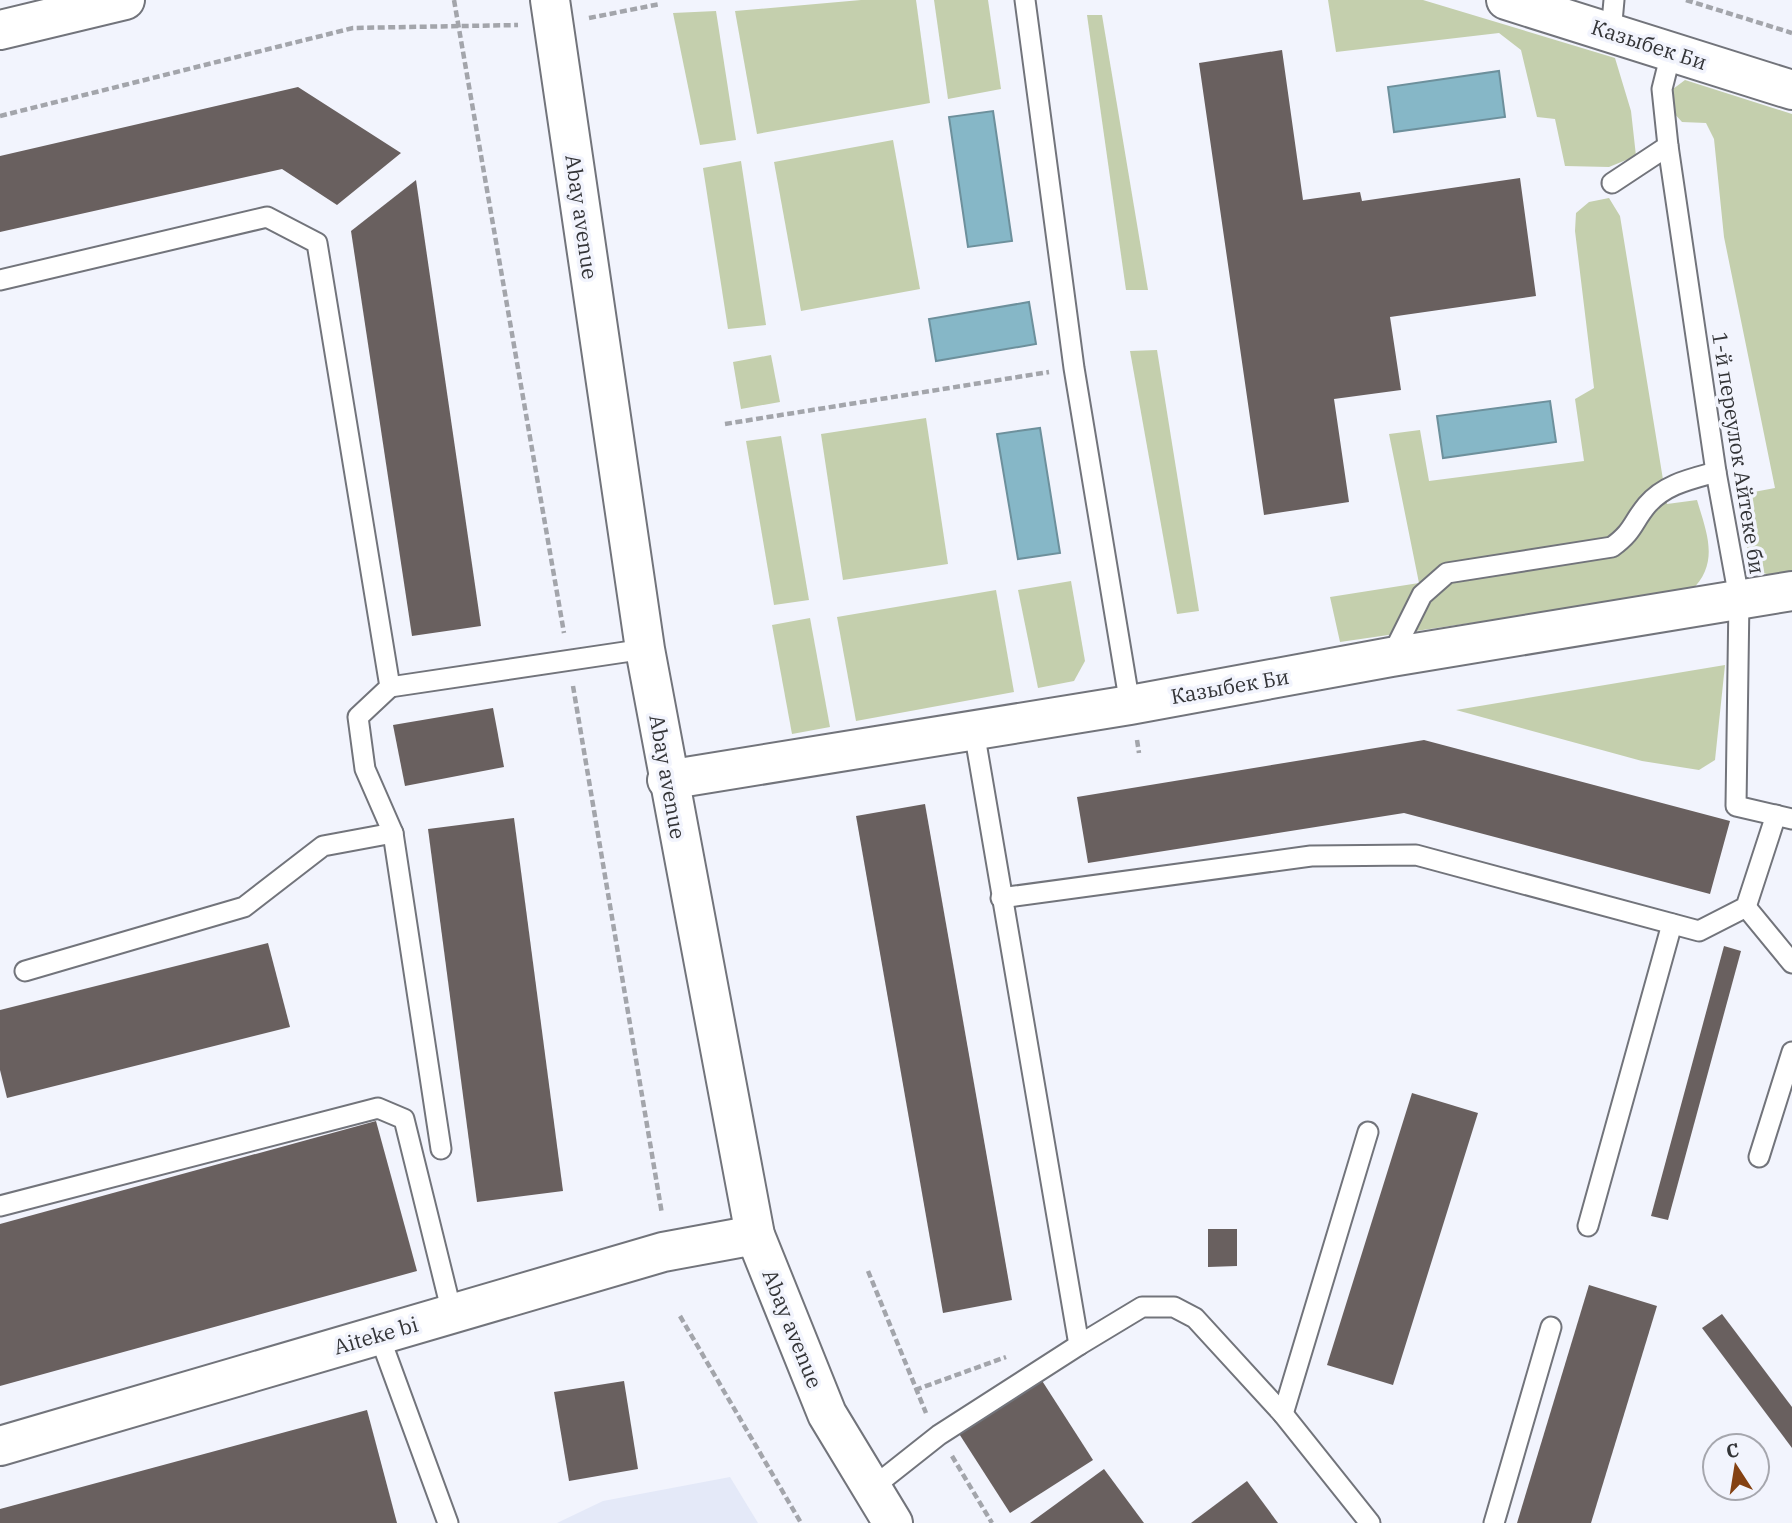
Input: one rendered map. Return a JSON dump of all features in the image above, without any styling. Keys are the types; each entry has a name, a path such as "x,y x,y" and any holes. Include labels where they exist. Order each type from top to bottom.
{"street":[{"path":"0,30 125,0"},
{"name":"Казыбек Би","path":"1506,0 1613,16 1671,53 1792,90"},
{"name":"Abay avenue","path":"552,13 645,649 667,780 755,1236 827,1414 893,1523"},
{"name":"Казыбек Би","path":"667,780 1130,705 1391,657 1792,591"},
{"name":"Aiteke bi","path":"0,1446 663,1252 755,1236"}],"lane":[{"path":"1025,0 1074,368 1130,705"},
{"name":"1-й переулок Айтеке би","path":"1671,53 1662,89 1668,146 1716,472 1739,598 1736,806 1784,817"},
{"path":"1612,183 1668,146"},
{"path":"0,280 267,217 317,243 390,687"},
{"path":"1391,657 1422,595 1447,573 1612,547 1630,533 1648,505 1671,485 1716,472"},
{"path":"441,1149 393,833 365,769 358,717 390,687 645,649"},
{"path":"974,731 1079,1345"},
{"path":"1001,898 1311,856 1416,855 1699,930 1745,907 1784,817"},
{"path":"25,971 244,907 323,846 393,833"},
{"path":"1745,907 1792,963"},
{"path":"1588,1226 1672,924"},
{"path":"1759,1157 1792,1052"},
{"path":"0,1206 379,1108 404,1119 452,1313"},
{"path":"1283,1414 1368,1132"},
{"path":"872,1488 939,1435 1142,1307 1174,1307 1195,1318 1283,1414 1370,1523"},
{"path":"1494,1523 1550,1327"},
{"path":"379,1335 448,1523"}],"path":[{"path":"454,0 565,636"},
{"path":"1686,0 1792,33"},
{"path":"0,116 354,28 458,24 660,4"},
{"path":"725,424 1074,368"},
{"path":"572,678 662,1214"},
{"path":"868,1271 915,1390 992,1523"},
{"path":"680,1316 801,1523"}],"shaded area":[{"path":"730,1477 758,1523 557,1523 603,1501"}],"green space":[{"path":"861,0 916,0 930,103 757,134 735,11"},
{"path":"934,0 988,0 1001,89 948,99"},
{"path":"1328,0 1423,0 1615,58 1631,111 1636,156 1609,167 1565,166 1555,119 1537,117 1521,50 1499,33 1336,52"},
{"path":"716,11 736,140 700,145 673,13"},
{"path":"1087,15 1102,15 1148,290 1126,290"},
{"path":"1685,80 1792,114 1792,574 1775,577 1755,570 1743,532 1740,513 1743,494 1775,488 1724,237 1714,139 1706,123 1682,122 1673,112 1673,89"},
{"path":"893,140 920,289 801,311 774,162"},
{"path":"741,161 766,325 728,329 703,168"},
{"path":"1609,198 1620,216 1667,504 1697,500 1707,536 1708,559 1700,580 1691,591 1340,642 1330,597 1419,583 1389,434 1420,430 1429,481 1584,461 1575,399 1594,388 1575,231 1576,213 1589,202"},
{"path":"1157,350 1199,611 1177,614 1130,351"},
{"path":"771,355 780,402 741,409 733,362"},
{"path":"926,418 948,564 843,580 821,434"},
{"path":"781,436 809,600 774,605 746,441"},
{"path":"1071,581 1085,661 1074,681 1038,688 1018,590"},
{"path":"996,590 1014,692 856,721 837,617"},
{"path":"810,618 830,727 792,734 772,625"},
{"path":"1725,665 1715,760 1699,770 1642,761 1456,710"}],"water":[{"path":"1499,71 1505,117 1394,132 1388,87"},
{"path":"993,111 1012,241 968,247 949,117"},
{"path":"1029,302 1036,344 936,361 929,319"},
{"path":"1550,401 1556,442 1443,458 1437,416"},
{"path":"1040,428 1060,553 1018,559 997,434"}],"building":[{"path":"1282,50 1303,200 1360,192 1362,201 1520,178 1536,296 1390,317 1401,390 1334,399 1349,502 1264,515 1199,63"},
{"path":"298,87 401,153 337,205 282,169 0,232 0,156"},
{"path":"416,180 481,626 412,636 351,231"},
{"path":"493,708 504,767 405,786 393,725"},
{"path":"1424,740 1730,821 1710,894 1404,813 1088,863 1077,797"},
{"path":"925,804 1012,1300 943,1313 856,816"},
{"path":"514,818 563,1191 477,1202 428,829"},
{"path":"268,943 290,1027 7,1098 0,1070 0,1010"},
{"path":"1724,946 1741,951 1668,1220 1651,1216"},
{"path":"1412,1093 1478,1113 1393,1385 1327,1365"},
{"path":"376,1121 417,1271 0,1386 0,1224"},
{"path":"1208,1229 1237,1229 1237,1266 1208,1267"},
{"path":"1589,1285 1657,1306 1591,1523 1517,1523"},
{"path":"1722,1314 1792,1407 1792,1448 1702,1328"},
{"path":"1039,1376 1093,1460 1010,1513 956,1429"},
{"path":"624,1381 638,1469 569,1481 554,1392"},
{"path":"367,1410 397,1523 0,1523 0,1509"},
{"path":"1104,1469 1144,1523 1030,1523"},
{"path":"1247,1481 1278,1523 1191,1523"}]}
